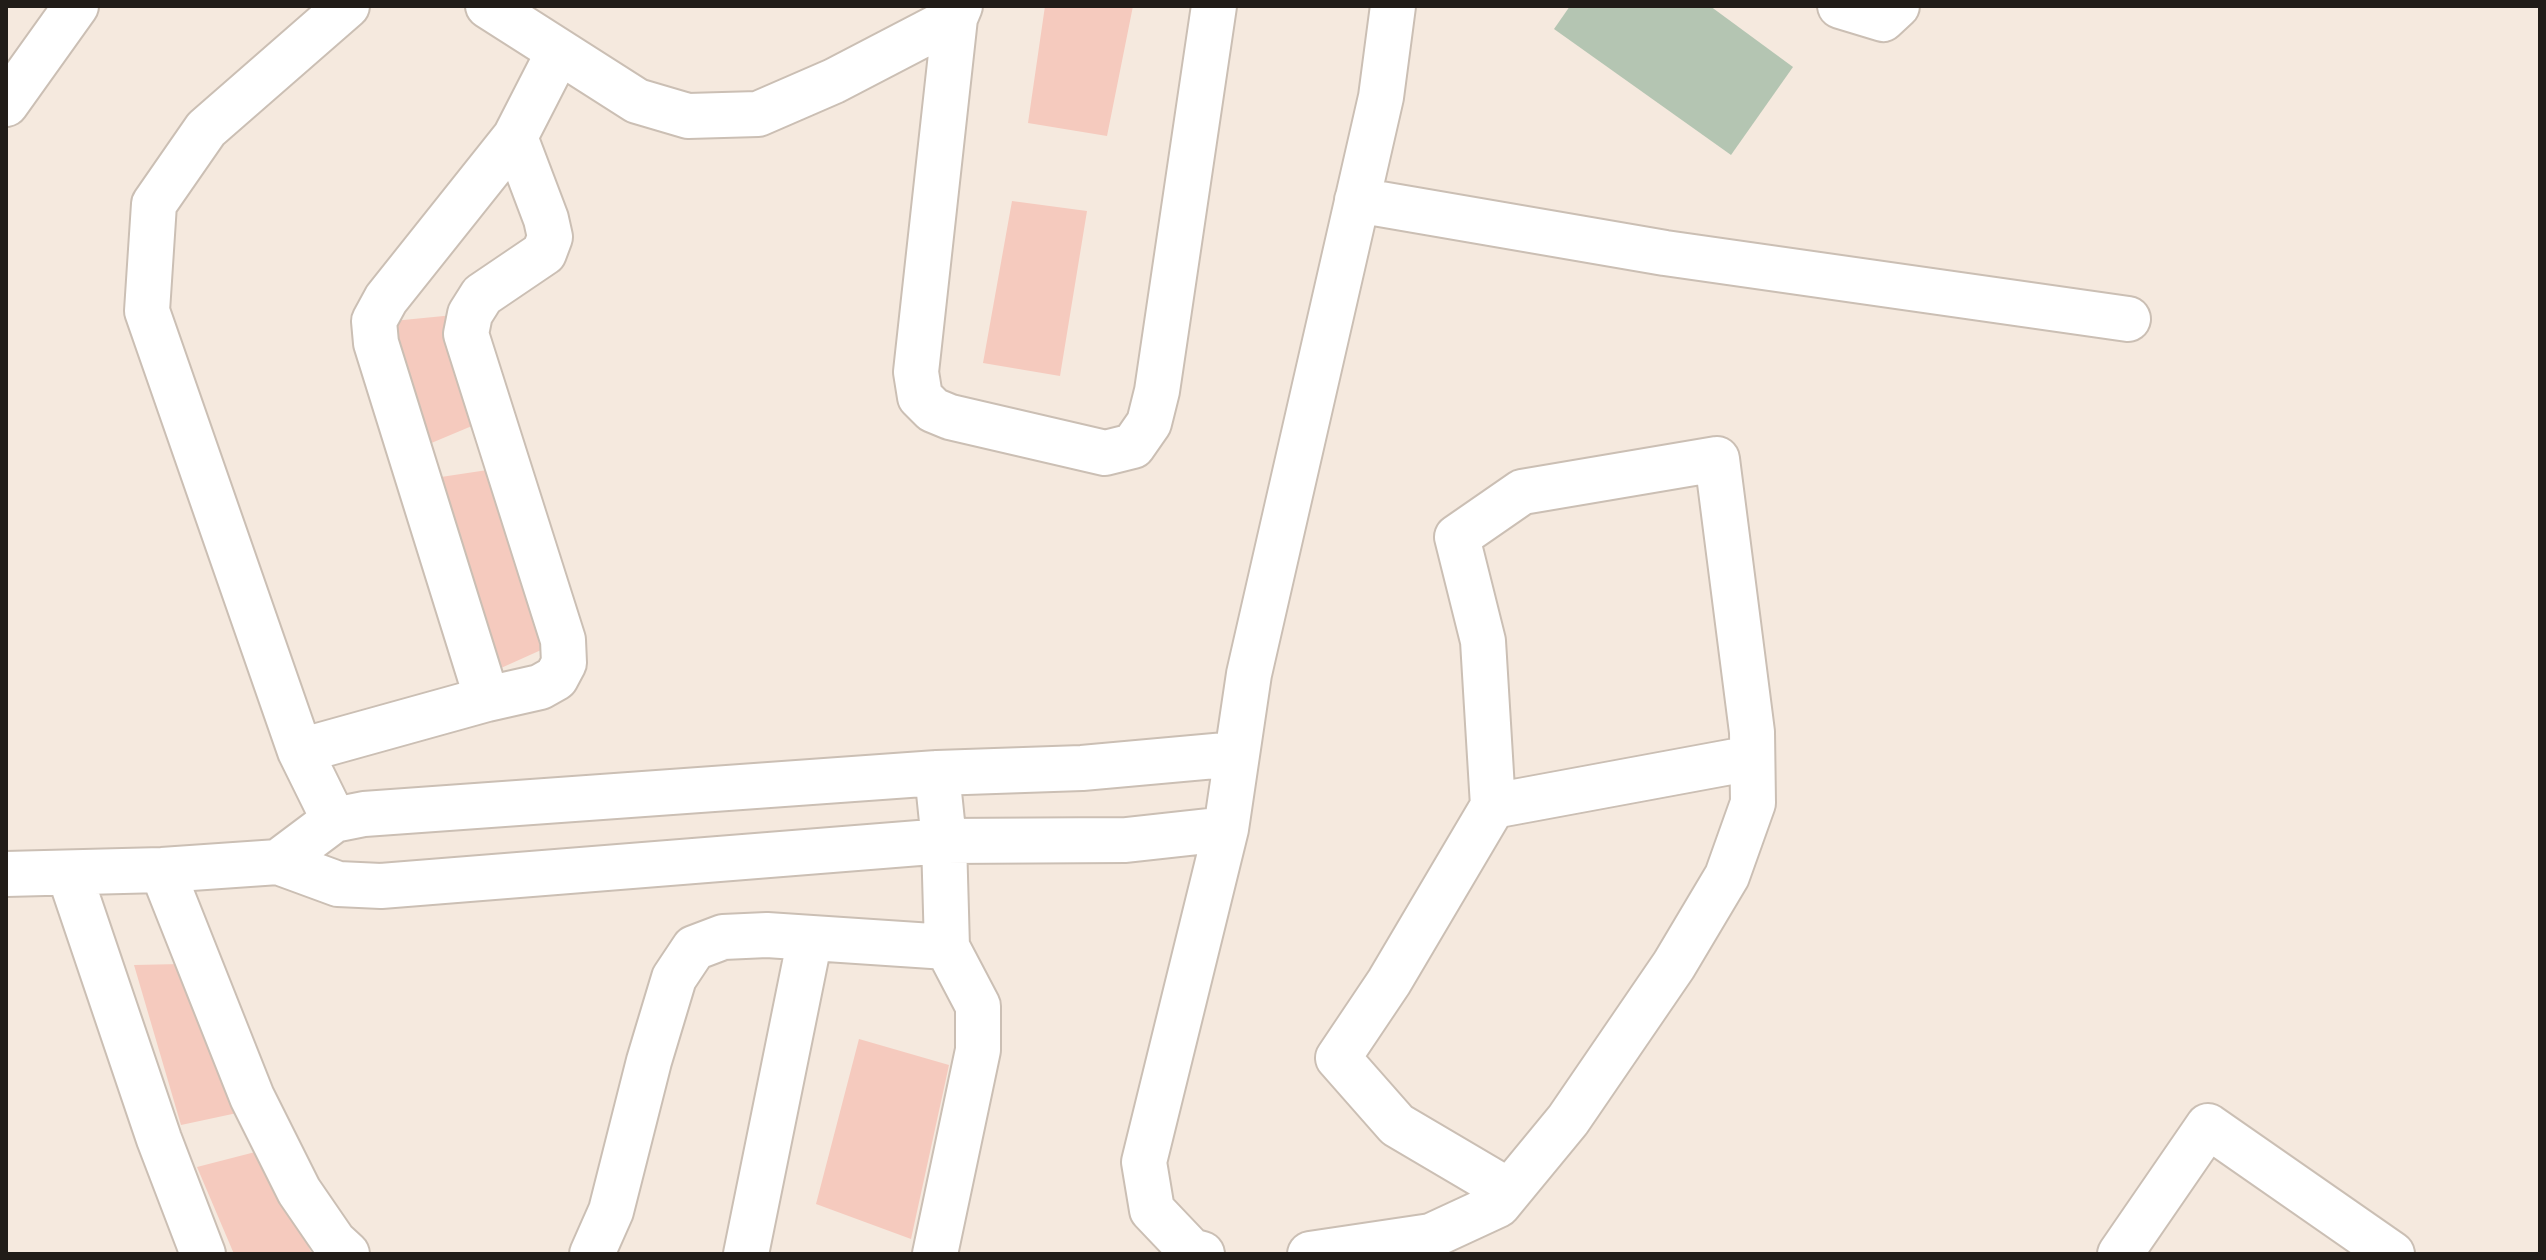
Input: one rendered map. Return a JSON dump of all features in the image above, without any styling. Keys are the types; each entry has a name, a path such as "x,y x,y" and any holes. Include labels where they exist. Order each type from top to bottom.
{"street":[{"path":"6,104 76,6"},
{"path":"334,820 300,751 147,311 154,204 206,129 347,6"},
{"path":"488,6 637,101 688,116 758,114 834,81 957,12"},
{"path":"957,12 916,372 920,397 933,410 950,417 1105,453 1133,446 1149,423 1157,391 1214,6"},
{"path":"1202,1254 1191,1251 1152,1210 1144,1162 1226,829 1249,674 1381,97 1393,6"},
{"path":"1840,6 1883,19 1897,6"},
{"path":"487,699 376,343 374,321 386,299 515,137 558,53"},
{"path":"300,751 540,687 556,678 564,663 563,640 466,334 470,314 482,295 544,253 550,237 515,137"},
{"path":"1357,200 1665,253 2128,319"},
{"path":"1310,1254 1431,1236 1498,1205 1568,1120 1674,965 1727,876 1753,803 1752,758 1750,717 1717,459 1522,492 1457,537 1483,641 1493,806 1389,982 1338,1058 1397,1125 1509,1191"},
{"path":"278,862 334,820 364,814 937,773 1082,768 1237,754"},
{"path":"1493,806 1752,758"},
{"path":"935,1254 978,1050 978,1006 947,947 944,841 937,773"},
{"path":"6,874 162,870 278,862 338,884 381,886 944,841 1126,840 1226,829"},
{"path":"162,870 252,1097 299,1191 334,1242 347,1254"},
{"path":"69,873 159,1139 203,1254"},
{"path":"592,1254 611,1211 649,1061 674,978 694,948 723,937 767,935 947,947"},
{"path":"746,1254 810,938"},
{"path":"2120,1254 2208,1126 2392,1254"}],"green space":[{"path":"1570,6 1710,6 1793,67 1731,155 1554,29"}],"building":[{"path":"1045,6 1133,6 1107,136 1028,123"},
{"path":"1012,201 1087,211 1060,376 983,363"},
{"path":"454,315 479,423 429,444 393,321"},
{"path":"494,469 550,646 501,668 441,477"},
{"path":"181,964 237,1113 181,1125 134,965"},
{"path":"859,1039 949,1065 911,1239 816,1204"},
{"path":"263,1150 312,1254 234,1254 197,1167"}]}
